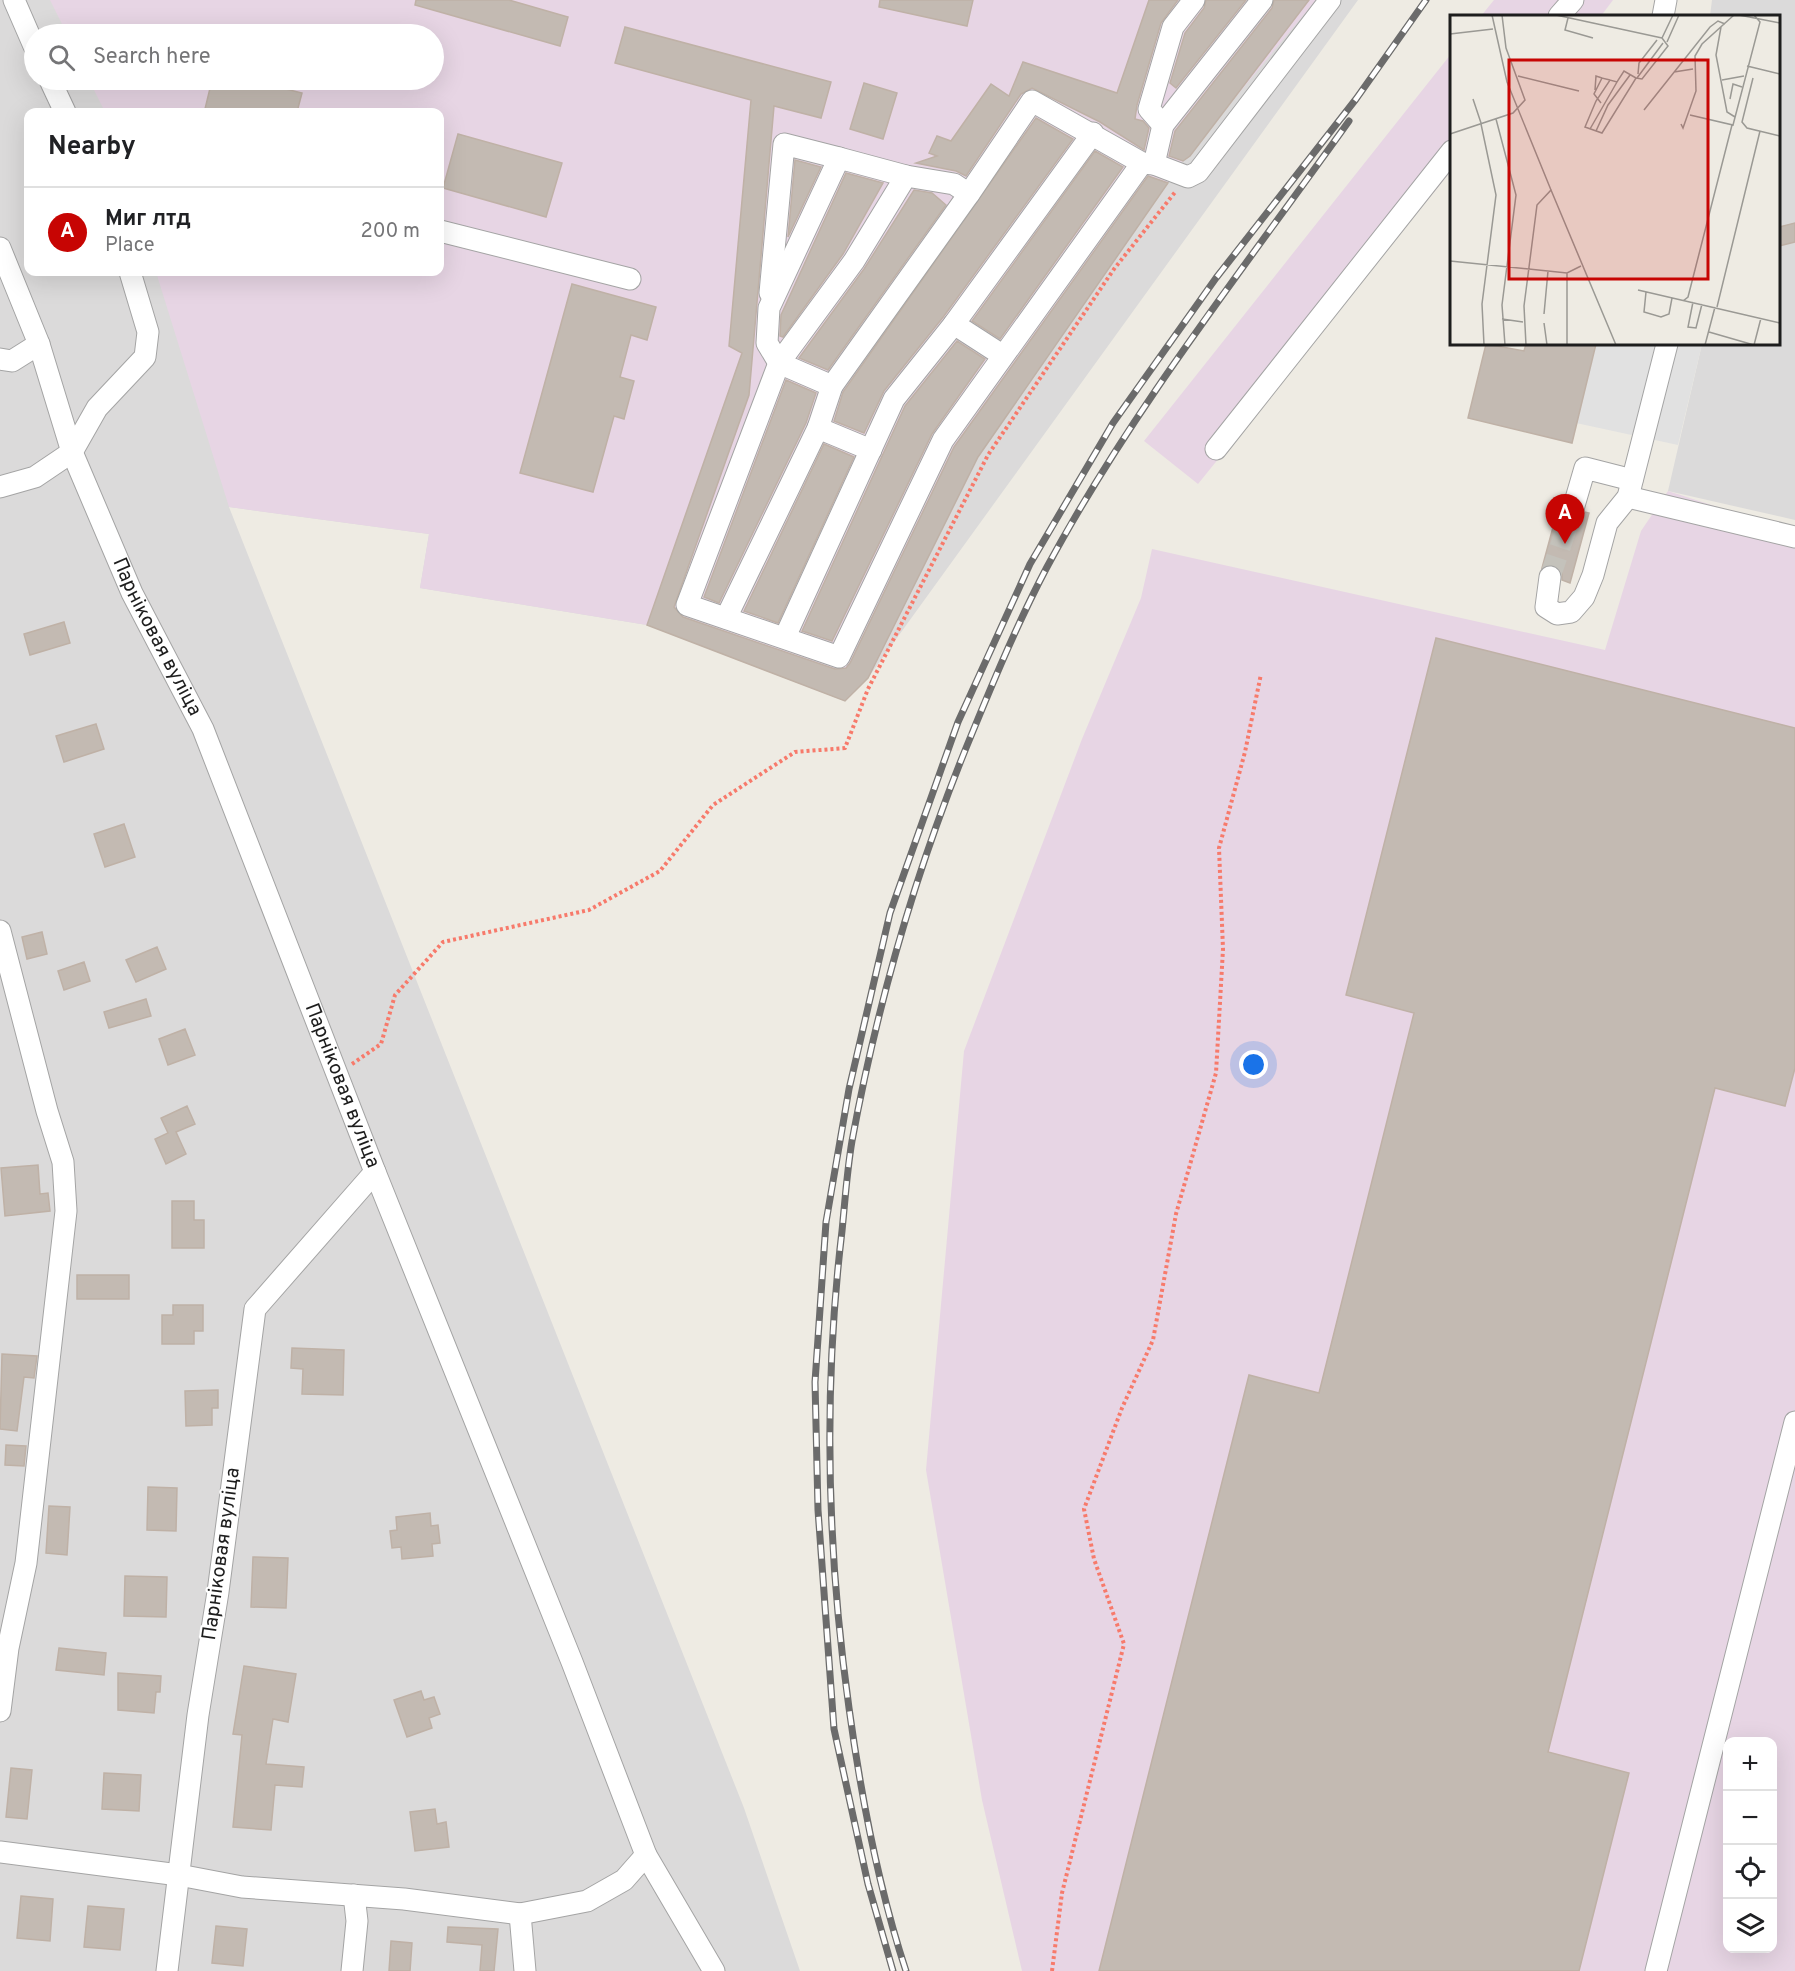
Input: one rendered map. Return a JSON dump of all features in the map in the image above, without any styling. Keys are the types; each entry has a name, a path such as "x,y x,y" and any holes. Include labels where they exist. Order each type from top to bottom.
{"street":[{"path":"14,0 24,24"},
{"path":"1163,125 1149,109 1173,27 1194,0"},
{"path":"906,176 854,261 779,363 687,605 839,657 943,440 1002,355 1148,164 1163,125 1262,0"},
{"path":"726,618 818,428 832,386 969,194 1032,101 1148,164 1188,177 1198,172 1330,0"},
{"path":"1561,15 1573,0"},
{"path":"1663,15 1666,0"},
{"path":"55,90 63,108"},
{"path":"785,637 894,399 954,324 1093,133"},
{"path":"832,386 779,363 767,343 784,144 906,176 954,184 969,194"},
{"path":"1216,449 1450,155"},
{"path":"769,308 839,159"},
{"path":"444,232 630,279"},
{"name":"Парніковая вуліца","path":"0,248 39,344 72,452 132,594 203,729 375,1172 255,1309 167,1971"},
{"path":"0,488 35,477 72,452 97,408 145,357 148,332 131,276"},
{"path":"954,324 1002,355"},
{"path":"0,359 12,361 39,344"},
{"path":"1548,584 1546,607 1557,614 1571,612 1584,597 1593,575 1607,523 1630,488 1667,345"},
{"path":"818,428 871,450"},
{"path":"1573,509 1585,468 1630,488 1795,537"},
{"path":"0,931 47,1111 63,1162 66,1211 42,1447 26,1563 8,1648 0,1711"},
{"path":"375,1172 573,1662 646,1855 714,1971"},
{"path":"1656,1971 1795,1422"},
{"path":"0,1852 178,1875 242,1887 354,1895 520,1914 587,1901 624,1880 646,1855"},
{"path":"351,1971 357,1921 354,1895"},
{"path":"520,1914 525,1971"}],"path":[{"path":"337,1074 381,1044 395,995 443,942 589,910 660,871 713,805 795,752 845,748 868,688 988,455 1114,269 1188,177"},
{"path":"1052,1971 1062,1893 1124,1644 1094,1559 1084,1509 1122,1408 1153,1340 1176,1214 1216,1073 1223,949 1219,848 1245,752 1260,674"}],"shaded area":[{"path":"0,0 1358,0 868,678 845,701 647,625 420,588 429,534 229,507 744,1808 800,1971 0,1971"},
{"path":"50,0 1316,0 1182,162 978,457 868,678 845,701 647,625 420,588 429,534 229,507 157,276 444,276 444,108 103,108 94,90 444,90 444,24 62,24"},
{"path":"1494,0 1613,0 1602,15 1482,15"},
{"path":"1712,0 1795,0 1795,520 1668,491 1702,345 1780,345 1780,15 1710,15"},
{"path":"1450,55 1450,172 1198,484 1144,441"},
{"path":"1596,345 1702,345 1678,445 1576,423"},
{"path":"1668,491 1795,532 1795,1971 1022,1971 982,1800 926,1470 964,1051 1082,739 1141,598 1152,549 1605,650 1641,531"}],"building":[{"path":"416,0 509,0 568,17 560,46 415,5"},
{"path":"880,0 973,0 967,26 879,7"},
{"path":"1149,0 1178,0 1161,23 1137,105 1135,119 1143,121 1149,128 1144,150 1100,122 1032,88 1021,94 966,176 956,171 916,163 937,156 929,153 937,136 951,141 991,84 1009,96 1023,62 1117,93"},
{"path":"1206,0 1246,0 1176,88 1170,83 1185,33 1204,8"},
{"path":"1274,0 1309,0 1190,156 1183,161 1169,156 1175,131 1272,8"},
{"path":"625,27 831,82 821,118 774,106 749,395 674,607 683,617 835,669 846,668 850,663 954,447 1148,176 1168,183 978,457 868,678 845,701 647,625 742,353 729,346 751,100 615,63"},
{"path":"864,83 897,93 883,139 850,129"},
{"path":"210,90 290,90 302,93 298,108 205,108"},
{"path":"1036,118 1073,139 944,316 884,391 864,433 834,421 843,392"},
{"path":"458,134 562,163 546,217 444,188"},
{"path":"1095,151 1123,167 1000,339 972,321"},
{"path":"795,160 821,167 788,237"},
{"path":"846,173 883,183 843,254 783,337 780,336 781,315"},
{"path":"914,190 932,193 946,205 828,370 799,358 864,269"},
{"path":"1795,223 1795,242 1780,246 1780,227"},
{"path":"572,284 656,307 647,340 631,335 620,377 634,381 624,419 614,416 593,492 520,473"},
{"path":"957,341 985,359 932,434 832,641 802,631 905,406"},
{"path":"1486,345 1524,351 1526,345 1596,345 1572,443 1468,418"},
{"path":"786,380 816,393 806,423 719,603 704,597"},
{"path":"824,444 854,457 778,623 744,611"},
{"path":"1559,505 1563,517 1570,521 1577,521 1585,512 1589,513 1570,583 1562,580 1562,573 1557,567 1551,564 1542,568"},
{"path":"64,622 70,643 30,655 24,634"},
{"path":"1436,638 1795,728 1795,1068 1785,1106 1715,1088 1548,1752 1629,1773 1579,1971 1099,1971 1249,1375 1319,1393 1414,1013 1346,995"},
{"path":"96,724 104,749 64,762 56,736"},
{"path":"124,824 135,857 105,867 94,834"},
{"path":"42,932 47,954 27,959 22,937"},
{"path":"157,947 166,969 136,982 126,960"},
{"path":"84,962 90,981 64,990 58,971"},
{"path":"146,999 151,1016 109,1028 104,1012"},
{"path":"185,1029 195,1055 168,1065 159,1039"},
{"path":"187,1106 195,1124 176,1132 186,1154 166,1164 155,1139 168,1133 161,1118"},
{"path":"38,1165 40,1194 48,1193 50,1211 5,1216 1,1168"},
{"path":"172,1201 194,1201 194,1220 204,1220 204,1248 172,1248"},
{"path":"77,1275 129,1275 129,1299 77,1299"},
{"path":"173,1305 203,1305 203,1331 194,1331 194,1344 162,1344 162,1315 173,1315"},
{"path":"292,1348 344,1350 343,1395 302,1394 303,1369 291,1368"},
{"path":"2,1354 37,1356 34,1378 24,1377 17,1431 0,1429"},
{"path":"218,1390 218,1408 212,1408 212,1425 186,1426 185,1391"},
{"path":"6,1445 26,1446 24,1466 5,1465"},
{"path":"148,1487 177,1488 176,1531 147,1530"},
{"path":"49,1506 70,1507 67,1555 46,1553"},
{"path":"430,1513 431,1526 438,1525 440,1543 432,1544 433,1556 402,1559 401,1547 392,1548 390,1531 397,1530 396,1517"},
{"path":"253,1557 288,1558 286,1608 251,1607"},
{"path":"125,1576 167,1577 166,1617 124,1616"},
{"path":"59,1648 106,1653 104,1675 56,1670"},
{"path":"244,1666 296,1674 288,1722 273,1719 266,1764 304,1767 302,1787 275,1785 271,1830 233,1827 242,1735 233,1734"},
{"path":"118,1673 161,1676 160,1692 156,1692 154,1713 118,1710"},
{"path":"421,1691 424,1700 434,1697 440,1714 429,1718 432,1728 407,1737 394,1700"},
{"path":"11,1768 32,1770 27,1819 6,1817"},
{"path":"104,1773 141,1775 139,1811 102,1809"},
{"path":"435,1809 437,1824 446,1822 449,1847 415,1851 410,1812"},
{"path":"21,1896 53,1899 50,1941 17,1938"},
{"path":"88,1906 124,1909 120,1950 84,1947"},
{"path":"216,1926 247,1929 243,1966 212,1963"},
{"path":"448,1927 498,1929 494,1971 480,1971 482,1945 447,1942"},
{"path":"391,1941 412,1943 410,1971 389,1971"}],"tunnel":[{"path":"1550,577 1573,509"}],"railway":[{"path":"893,1971 868,1884 834,1729 818,1510 815,1382 826,1222 849,1089 890,913 958,722 1030,564 1113,423 1216,278 1356,99 1426,0"},
{"path":"906,1971 879,1874 859,1774 842,1649 832,1530 830,1410 836,1291 850,1152 874,1036 917,882 953,781 999,668 1047,567 1080,508 1152,395 1349,121"}],"place":[{"name":"Миг лтд","path":"1565,544"}]}
